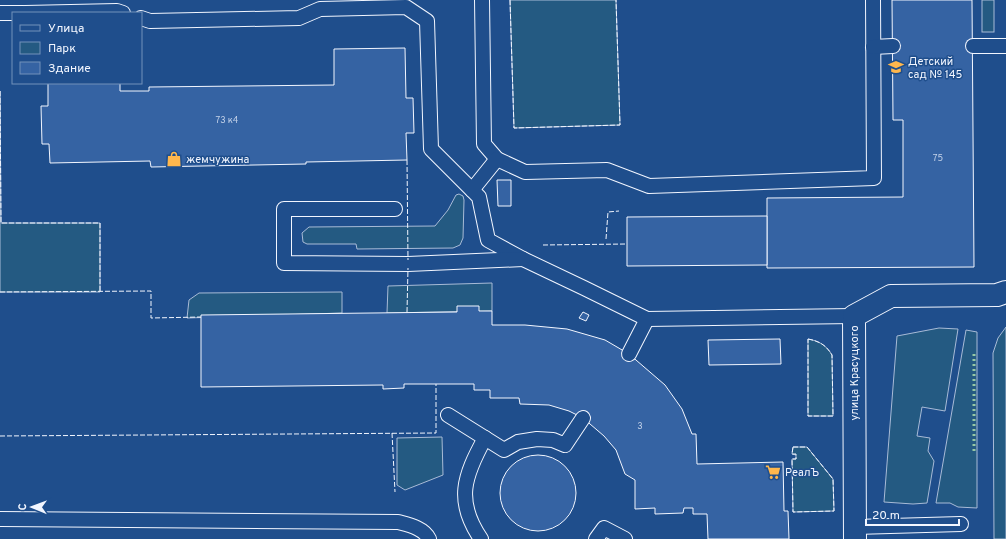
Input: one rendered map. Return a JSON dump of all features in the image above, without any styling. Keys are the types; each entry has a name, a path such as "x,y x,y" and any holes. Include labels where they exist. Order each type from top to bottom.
{"street":[{"name":"улица Красуцкого","path":"855,533 854,316 891,296 997,295 1006,292"}],"lane":[{"path":"482,0 484,144 497,159 525,172 607,170 649,186 874,178 873,0"},
{"path":"142,18 150,21 299,18 320,9 406,7 427,21 431,149 479,197 488,240 523,259 647,319 854,316"},
{"path":"70,12 120,12"},
{"path":"0,13 12,13"},
{"path":"873,47 893,46"},
{"path":"973,46 1006,46"},
{"path":"472,190 497,159"},
{"path":"395,210 284,209 284,263 408,264 523,259"},
{"path":"628,354 647,319"},
{"path":"448,415 504,450 518,442 537,439 553,440 565,445 583,418"},
{"path":"481,539 473,527 467,510 465,493 467,475 485,438"},
{"path":"0,519 398,522 412,526 426,533 429,539"},
{"path":"855,533 961,524"},
{"path":"596,539 604,528 625,539"}],"green space":[{"path":"510,0 616,0 620,125 514,128"},
{"path":"982,0 994,0 994,32 982,32"},
{"path":"0,91 1,223 100,223 100,292 0,292"},
{"path":"459,194 463,196 464,200 463,238 460,245 453,248 357,249 356,244 307,244 303,242 302,233 309,227 435,226 448,210 456,195"},
{"path":"492,283 492,311 387,313 388,286"},
{"path":"342,292 342,313 187,318 189,300 199,293"},
{"path":"1006,327 1006,539 994,539 993,353 998,338"},
{"path":"939,328 958,329 945,411 922,407 917,436 930,438 928,451 934,461 927,503 913,504 884,502 897,336"},
{"path":"966,330 977,332 977,508 958,507 950,503 936,503"},
{"path":"808,339 822,344 832,355 833,416 808,416"},
{"path":"442,437 443,475 405,490 397,485 397,438"},
{"path":"793,447 807,447 833,479 834,511 793,512 792,459 796,459 796,455 792,454"}],"building":[{"path":"892,0 972,0 974,267 767,268 767,198 903,197 903,120 893,120"},
{"path":"405,48 406,98 413,98 414,133 406,133 407,160 306,162 306,164 151,167 150,161 50,163 49,144 42,144 41,106 48,106 48,84 120,84 120,91 149,91 149,87 334,85 334,49"},
{"path":"497,180 511,180 511,206 498,206"},
{"path":"767,216 767,265 627,266 627,217"},
{"path":"457,306 479,306 479,311 492,311 492,325 525,325 567,329 605,340 629,354 665,385 682,409 692,434 696,434 697,464 783,462 784,511 788,511 789,539 708,539 707,514 693,514 693,508 684,508 683,513 655,514 655,508 635,509 635,480 625,474 616,450 604,436 583,418 569,411 549,405 520,404 519,398 490,398 490,390 474,390 474,384 404,384 404,388 383,389 383,385 201,387 201,315 457,312"},
{"path":"583,312 589,315 586,321 579,318"},
{"path":"780,339 781,364 709,365 708,340"},
{"path":"538,455 553,458 565,466 573,478 576,493 573,508 565,520 553,528 538,531 523,528 511,520 503,508 500,493 503,478 511,466 523,458"}],"hedge":[{"path":"974,351 974,451"}],"fence":[{"path":"510,0 514,128 620,125 616,0"},
{"path":"0,91 1,223 100,223 100,292"},
{"path":"407,160 408,260"},
{"path":"606,239 608,212 619,211"},
{"path":"543,245 627,244"},
{"path":"407,312 408,268"},
{"path":"0,292 151,291 151,318 201,317"},
{"path":"808,339 822,344 832,355 833,416 808,416 808,339"},
{"path":"0,436 436,433 436,384"},
{"path":"392,433 395,492"},
{"path":"793,447 807,447 833,479 834,511 793,512 792,459 796,459 796,454 792,454 793,447"}],"place":[{"name":"Детский сад № 145","path":"896,67"},
{"name":"жемчужина","path":"174,159"},
{"name":"РеалЪ","path":"773,472"}]}
